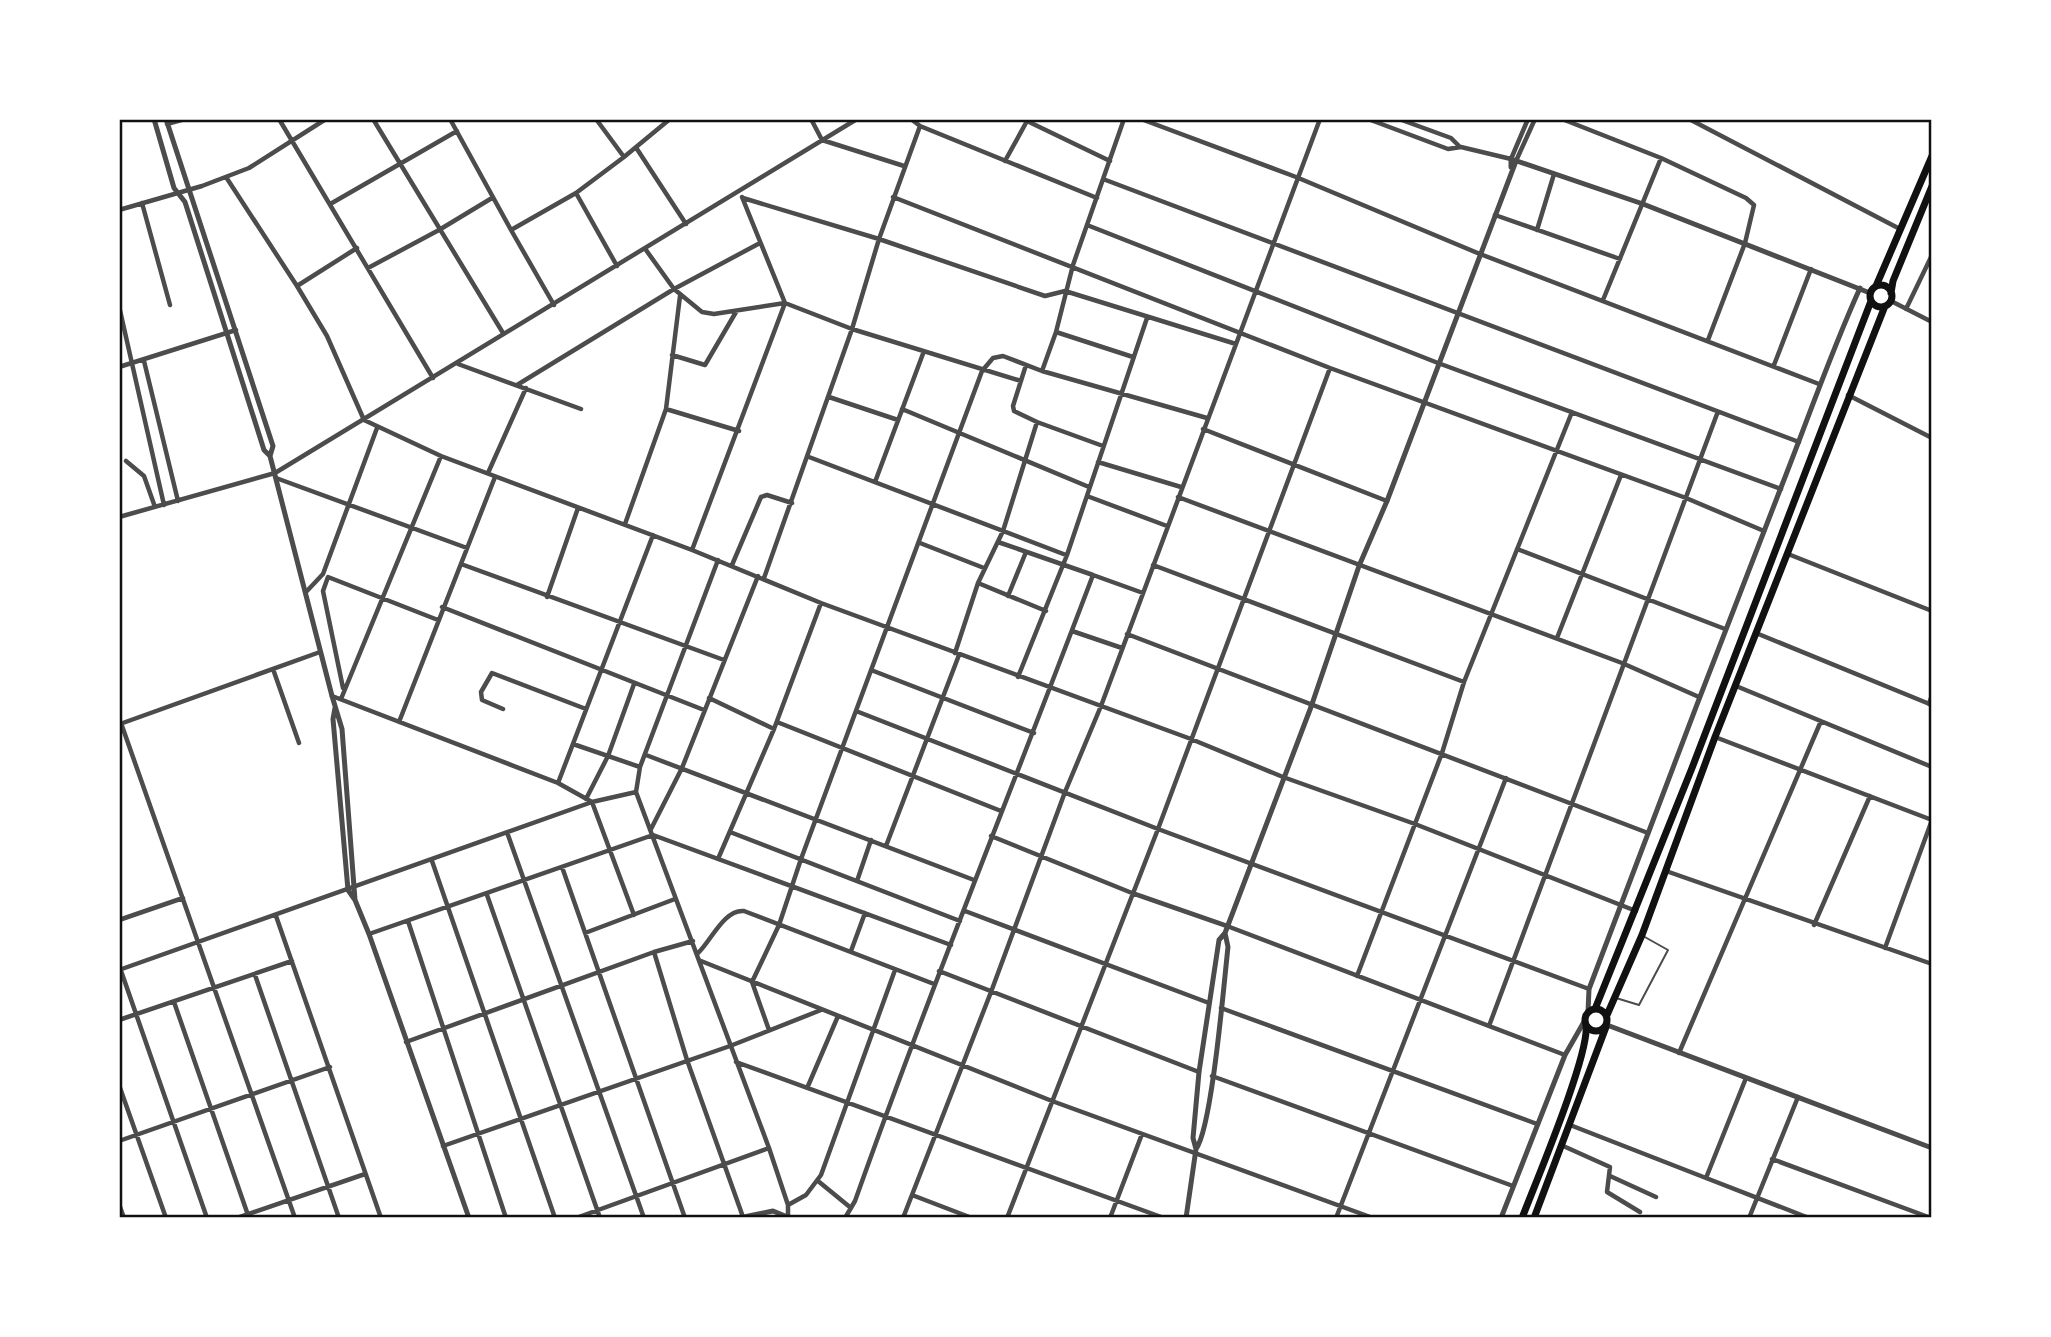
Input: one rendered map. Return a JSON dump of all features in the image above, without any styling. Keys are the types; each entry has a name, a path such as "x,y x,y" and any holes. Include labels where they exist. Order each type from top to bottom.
{"highway":[{"path":"1522,1218 1577,1069 1587,1037 1589,1017 1636,912 1872,293 1932,156"},
{"path":"1534,1218 1606,1026 1606,1015 1642,935 1847,394 1889,300 1893,281 1932,186"},
{"path":"1872,293 1884,285 1889,300"},
{"path":"1872,293 1877,306 1889,300"},
{"path":"1589,1017 1606,1015"},
{"path":"1589,1017 1595,1031 1606,1026"}],"street":[{"path":"154,119 178,192 185,202 264,450 270,456 342,729 355,900"},
{"path":"185,119 167,121 273,446 270,456"},
{"path":"279,119 332,203 433,379"},
{"path":"119,210 249,168 326,119"},
{"path":"373,119 503,333"},
{"path":"450,119 554,305"},
{"path":"596,119 624,157"},
{"path":"511,230 576,192 670,119"},
{"path":"811,119 821,139 904,166"},
{"path":"119,517 276,476 503,333 646,250 857,119"},
{"path":"911,119 920,126 1097,198"},
{"path":"1042,371 1056,332 1073,265 1124,119"},
{"path":"1141,119 1296,177 1480,254 1819,384"},
{"path":"902,1218 991,992 1040,856 1101,706 1296,177 1320,119"},
{"path":"1368,119 1448,149 1461,147 1514,160 1643,204 1872,293"},
{"path":"1399,119 1451,138 1461,147"},
{"path":"1186,1218 1195,1152 1193,1138 1199,1072 1219,940 1225,933 1311,707 1359,566 1387,501 1528,119"},
{"path":"1514,160 1535,119"},
{"path":"1562,119 1661,158 1752,202 1755,209 1745,243 1708,340"},
{"path":"1689,119 1900,229"},
{"path":"1005,161 1025,120 1110,161"},
{"path":"369,934 487,895 652,832 682,768 724,660 792,503 852,329 893,197 920,126"},
{"path":"332,203 457,131"},
{"path":"636,148 686,224"},
{"path":"1602,300 1661,158"},
{"path":"1537,230 1555,174"},
{"path":"226,177 327,336 364,420 377,428 440,456 732,565 821,603 1191,739 1636,912"},
{"path":"1103,179 1717,414 1799,442"},
{"path":"692,550 785,303 740,191"},
{"path":"576,192 617,266"},
{"path":"893,197 1073,265 1330,368 1686,498 1764,531"},
{"path":"368,268 492,198"},
{"path":"743,198 879,239 1045,296 1065,291 1236,344"},
{"path":"142,203 170,306"},
{"path":"1494,215 1620,260"},
{"path":"1087,225 1438,363 1781,489"},
{"path":"517,385 674,289 760,243"},
{"path":"297,286 357,248"},
{"path":"646,250 674,289 707,314 785,303 852,329 1021,381"},
{"path":"1906,309 1932,255"},
{"path":"1774,365 1811,269"},
{"path":"1501,1218 1564,1055 1589,1017 1589,989 1819,384 1860,288"},
{"path":"625,524 666,409 680,295"},
{"path":"1889,300 1932,322"},
{"path":"119,306 164,505"},
{"path":"672,355 705,365 737,311"},
{"path":"1018,677 1067,555 1147,318"},
{"path":"119,367 133,365 236,330"},
{"path":"1056,332 1133,357"},
{"path":"875,482 924,351"},
{"path":"769,1030 752,982 779,925 815,819 982,371 997,356 1207,418"},
{"path":"144,361 178,501"},
{"path":"457,363 580,409"},
{"path":"1026,365 1013,406 1014,411 1103,446"},
{"path":"1007,1218 1158,829 1330,368"},
{"path":"488,473 526,388"},
{"path":"1847,394 1932,438"},
{"path":"829,397 898,420"},
{"path":"666,409 739,431"},
{"path":"902,409 1089,487"},
{"path":"1357,976 1441,753 1464,682 1573,412"},
{"path":"1489,1026 1543,875 1622,663 1650,598 1717,414"},
{"path":"886,846 928,740 978,583 1003,531 1037,422"},
{"path":"306,592 324,574 377,428"},
{"path":"1203,429 1387,501"},
{"path":"341,699 343,688 440,456"},
{"path":"809,457 1067,555"},
{"path":"126,461 144,476 155,507"},
{"path":"1098,462 1181,487"},
{"path":"1557,639 1621,475"},
{"path":"276,476 349,507 467,548"},
{"path":"399,722 495,477"},
{"path":"732,565 761,496 767,495 792,503"},
{"path":"1087,496 1167,526"},
{"path":"1178,497 1622,663 1699,697"},
{"path":"547,597 578,508"},
{"path":"558,783 653,535"},
{"path":"998,541 1143,593"},
{"path":"919,543 984,568"},
{"path":"1517,549 1725,629"},
{"path":"1008,596 1026,552"},
{"path":"1788,554 1932,611"},
{"path":"654,952 687,1060 726,1165 741,1217 773,1211 789,1218 788,1205 769,1149 636,793 640,767 718,560"},
{"path":"461,564 724,660"},
{"path":"1153,565 1336,637 1464,682"},
{"path":"845,1218 1093,575"},
{"path":"343,688 323,592 326,579 330,577 438,620"},
{"path":"978,583 1046,611"},
{"path":"718,859 777,722 821,603"},
{"path":"442,607 704,710"},
{"path":"1072,631 1122,649"},
{"path":"1756,633 1930,705 1932,695"},
{"path":"1127,634 1311,707 1441,753 1648,833"},
{"path":"295,1218 254,1093 120,724 320,652"},
{"path":"273,669 299,743"},
{"path":"871,670 1034,733"},
{"path":"503,709 482,700 481,692 492,673 586,709"},
{"path":"589,801 634,684"},
{"path":"1735,685 1932,766"},
{"path":"332,696 558,783 589,801 634,915"},
{"path":"709,698 774,729"},
{"path":"335,708 333,719 348,890 369,934 469,1218"},
{"path":"856,711 1158,829 1589,989"},
{"path":"1679,1053 1821,721"},
{"path":"777,722 1001,811"},
{"path":"1715,737 1932,820 1885,948"},
{"path":"573,744 640,767"},
{"path":"646,755 974,880"},
{"path":"1336,1218 1506,778"},
{"path":"207,1218 120,968 199,944 508,835 589,801 636,793"},
{"path":"1814,925 1870,796"},
{"path":"652,832 951,945"},
{"path":"730,832 960,921"},
{"path":"508,835 644,1218"},
{"path":"991,836 1132,893 1227,926 1564,1055"},
{"path":"857,881 871,841"},
{"path":"432,860 555,1218"},
{"path":"562,867 685,1218"},
{"path":"1666,871 1745,901 1932,964"},
{"path":"487,895 600,1218"},
{"path":"119,920 183,898"},
{"path":"585,933 675,898"},
{"path":"698,953 727,918 739,910 934,984"},
{"path":"965,911 1209,1003"},
{"path":"851,951 865,914"},
{"path":"276,916 381,1218"},
{"path":"408,921 506,1218"},
{"path":"1195,1152 1202,1139 1212,1076 1228,947 1225,933"},
{"path":"406,1042 654,952 693,941"},
{"path":"119,1020 292,961"},
{"path":"701,961 1052,1101 1373,1218"},
{"path":"788,1205 806,1195 818,1181 895,970"},
{"path":"939,971 1199,1072"},
{"path":"255,975 339,1218"},
{"path":"174,1002 249,1216"},
{"path":"1221,1008 1537,1124"},
{"path":"443,1146 559,1103 730,1046 821,1010"},
{"path":"808,1086 838,1016"},
{"path":"1606,1026 1932,1148"},
{"path":"735,1061 886,1114 1026,1169 1164,1218"},
{"path":"119,1141 330,1067"},
{"path":"1212,1076 1368,1136 1513,1186"},
{"path":"1706,1178 1746,1078"},
{"path":"119,1085 166,1218"},
{"path":"1749,1218 1798,1097"},
{"path":"1569,1124 1809,1218"},
{"path":"1110,1218 1142,1134"},
{"path":"1562,1145 1611,1167 1606,1192 1640,1212"},
{"path":"576,1218 769,1149"},
{"path":"1772,1159 1931,1218"},
{"path":"237,1218 365,1174"},
{"path":"1610,1176 1656,1197"},
{"path":"818,1181 851,1208"},
{"path":"912,1195 972,1218"},
{"path":"119,1204 124,1218"}],"lane":[{"path":"1615,998 1639,1004 1668,950 1642,935"}]}
